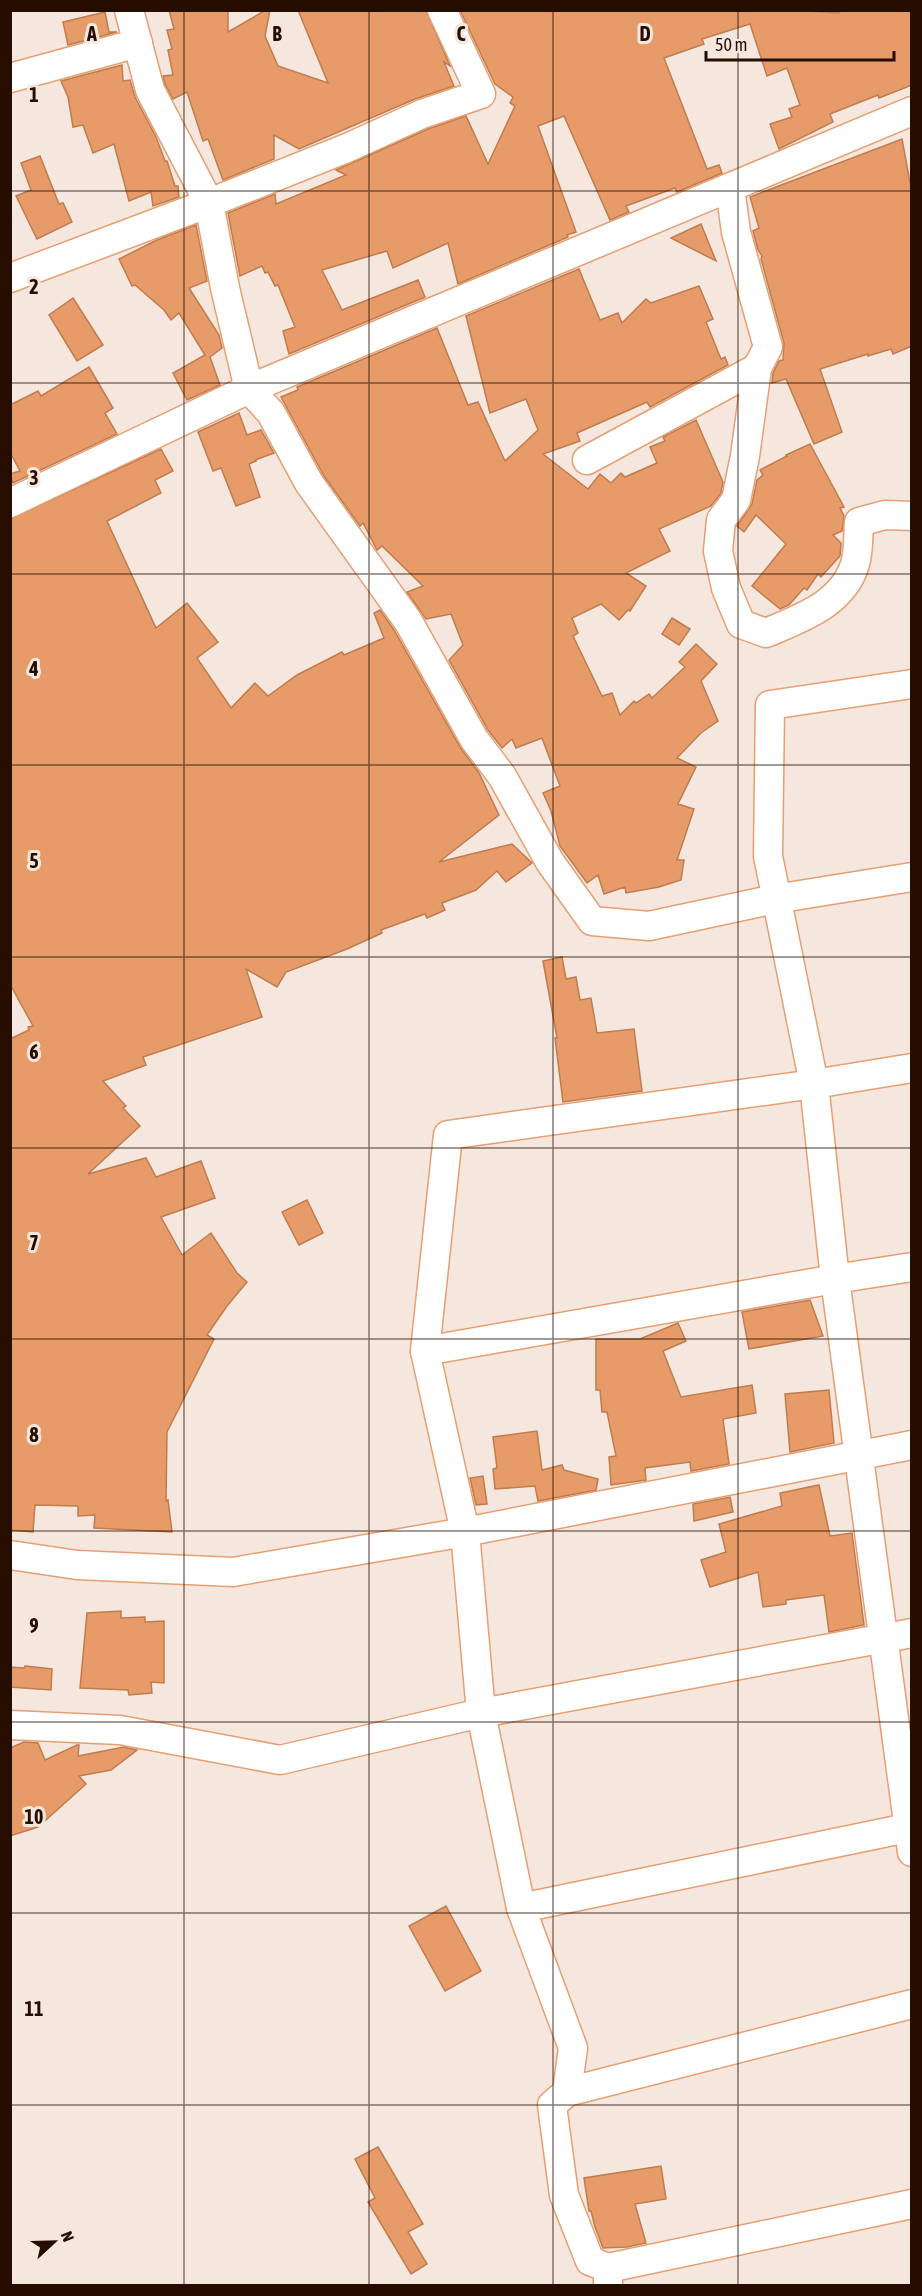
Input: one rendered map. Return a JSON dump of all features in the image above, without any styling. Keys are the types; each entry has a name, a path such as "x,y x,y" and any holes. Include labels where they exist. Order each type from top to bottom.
{"street":[{"path":"129,10 150,90 209,203 225,288 249,389 271,413 309,483 408,621 474,740 502,776 550,862 592,921 649,926 775,899 912,877"},
{"path":"10,278 209,203 347,148 422,114 481,94 442,10"},
{"path":"10,78 138,43"},
{"path":"10,503 249,389 912,111"},
{"path":"730,188 736,231 768,347 757,368 745,456 736,500 722,520 718,551 726,588 741,624 766,633 801,618 831,601 846,584 855,563 860,522 885,515 912,516"},
{"path":"587,460 757,368"},
{"path":"521,1908 910,1836 835,1279 814,1084 768,856 770,705 912,684"},
{"path":"567,2092 573,2048 521,1908 481,1713 465,1532 425,1351 448,1135 814,1084 912,1068"},
{"path":"425,1351 912,1267"},
{"path":"10,1555 77,1565 233,1572 465,1532 912,1445"},
{"path":"10,1725 120,1730 280,1760 481,1713 912,1633"},
{"path":"912,2004 567,2092 552,2105 564,2195 590,2261 608,2277 912,2204"}],"building":[{"path":"169,10 228,10 228,32 266,10 270,10 265,36 278,66 328,83 298,10 426,10 450,66 444,62 454,86 415,99 299,149 274,135 274,159 223,180 208,139 203,141 187,92 173,99 165,84 163,76 173,75 168,50 172,49 167,30 174,29"},
{"path":"460,10 791,10 839,13 839,10 912,10 912,85 879,98 878,95 830,114 833,122 779,149 770,124 792,117 789,109 800,105 787,68 767,76 750,24 702,39 704,44 664,58 707,169 719,165 722,173 677,192 675,188 626,206 629,212 610,220 564,116 538,126 576,232 458,284 448,243 393,268 387,251 322,270 342,310 418,280 425,297 289,354 283,331 295,327 278,285 275,286 262,266 240,276 228,213 275,194 276,204 346,175 336,170 428,129 466,116 488,164 515,106 510,103 513,97 495,84"},
{"path":"105,12 109,32 117,32 68,45 63,22"},
{"path":"122,65 123,81 130,80 135,97 167,161 175,186 178,186 179,197 153,206 151,192 129,201 114,144 93,153 83,125 73,127 68,97 61,81"},
{"path":"902,139 912,193 912,346 893,354 891,349 820,369 842,432 814,444 786,379 772,383 773,373 779,361 783,360 784,343 762,256 753,231 759,228 750,197"},
{"path":"40,156 59,204 63,203 72,222 37,239 16,196 31,190 21,163"},
{"path":"701,224 716,261 671,238"},
{"path":"196,225 207,281 189,288 219,335 222,348 210,357 220,385 187,400 173,373 205,355 179,313 171,320 164,310 135,285 132,286 119,259 157,240"},
{"path":"579,269 600,320 618,313 622,323 646,299 651,303 699,286 713,319 706,322 721,359 725,357 728,365 650,407 647,402 577,433 580,441 543,454 588,489 600,474 611,483 621,473 625,477 657,463 650,447 665,441 663,437 696,420 723,482 721,493 711,506 659,529 670,551 626,573 646,586 630,611 628,610 619,620 601,604 572,618 578,633 573,636 602,696 612,693 620,715 634,701 636,703 649,694 652,698 685,667 679,662 696,644 717,664 701,681 718,721 701,733 677,758 696,767 678,804 694,809 677,860 684,860 681,880 626,893 625,887 604,894 598,875 587,883 560,846 551,811 543,793 560,786 542,738 516,748 512,739 502,748 488,730 449,660 463,645 451,614 426,619 407,592 423,586 382,546 377,550 363,523 360,526 324,476 281,397 298,390 297,387 437,328 468,405 478,402 505,461 538,430 526,399 490,413 466,316"},
{"path":"73,298 103,345 77,361 49,315"},
{"path":"89,367 113,408 105,413 117,434 13,483 10,474 20,471 10,452 10,405 38,391 41,396"},
{"path":"239,413 247,435 261,430 274,453 249,464 260,497 236,506 221,468 213,471 198,432"},
{"path":"810,444 844,507 840,508 844,516 842,531 833,535 841,543 840,556 821,577 818,574 807,590 804,588 789,605 780,609 752,586 786,544 756,515 744,532 737,526 752,504 757,480 763,475 760,470"},
{"path":"161,449 173,471 155,480 161,493 107,521 156,628 187,603 218,642 197,658 231,708 255,683 268,696 297,675 342,652 344,655 384,638 374,613 380,610 394,630 460,747 479,773 499,815 439,862 512,844 532,863 506,882 497,871 476,890 442,903 445,910 427,918 425,914 381,930 382,933 347,949 286,972 277,987 246,969 262,1017 143,1057 146,1065 103,1081 126,1106 123,1108 140,1126 88,1174 146,1158 156,1177 201,1161 215,1198 161,1217 182,1255 211,1233 237,1273 247,1282 207,1335 214,1339 167,1432 166,1501 168,1500 172,1532 94,1528 95,1515 78,1516 78,1506 35,1505 33,1532 10,1530 10,1039 33,1026 10,984 10,519"},
{"path":"672,618 690,629 679,645 662,634"},
{"path":"562,957 566,979 576,977 580,1000 591,998 597,1033 634,1029 642,1091 563,1102 555,1038 557,1038 543,961"},
{"path":"307,1200 323,1233 299,1245 282,1212"},
{"path":"810,1300 823,1336 749,1349 742,1312"},
{"path":"678,1323 686,1341 663,1351 681,1397 752,1385 756,1413 723,1419 729,1464 691,1471 690,1462 645,1468 646,1480 611,1485 609,1457 616,1456 607,1412 602,1412 600,1390 596,1390 596,1339 640,1339"},
{"path":"829,1390 834,1443 790,1452 785,1394"},
{"path":"537,1431 542,1470 562,1465 564,1470 598,1479 596,1490 538,1501 535,1486 495,1489 493,1469 497,1468 493,1437"},
{"path":"483,1476 487,1504 476,1505 470,1478"},
{"path":"819,1485 830,1536 852,1533 864,1625 829,1632 824,1595 786,1600 786,1604 763,1607 758,1572 710,1587 701,1560 726,1552 719,1524 782,1506 780,1493"},
{"path":"730,1497 733,1512 694,1521 693,1504"},
{"path":"121,1611 121,1618 145,1617 145,1622 164,1621 164,1683 151,1682 152,1693 129,1695 128,1690 80,1688 87,1613"},
{"path":"25,1666 52,1669 51,1690 10,1687 10,1667 24,1668"},
{"path":"24,1742 38,1743 45,1760 77,1745 79,1745 78,1756 124,1747 137,1750 111,1770 79,1776 86,1784 38,1827 10,1836 10,1748"},
{"path":"446,1906 481,1971 445,1991 409,1926"},
{"path":"378,2147 423,2224 408,2232 427,2264 411,2274 368,2202 375,2198 355,2159"},
{"path":"661,2166 666,2199 635,2204 646,2243 603,2248 591,2211 589,2211 584,2178"}]}
